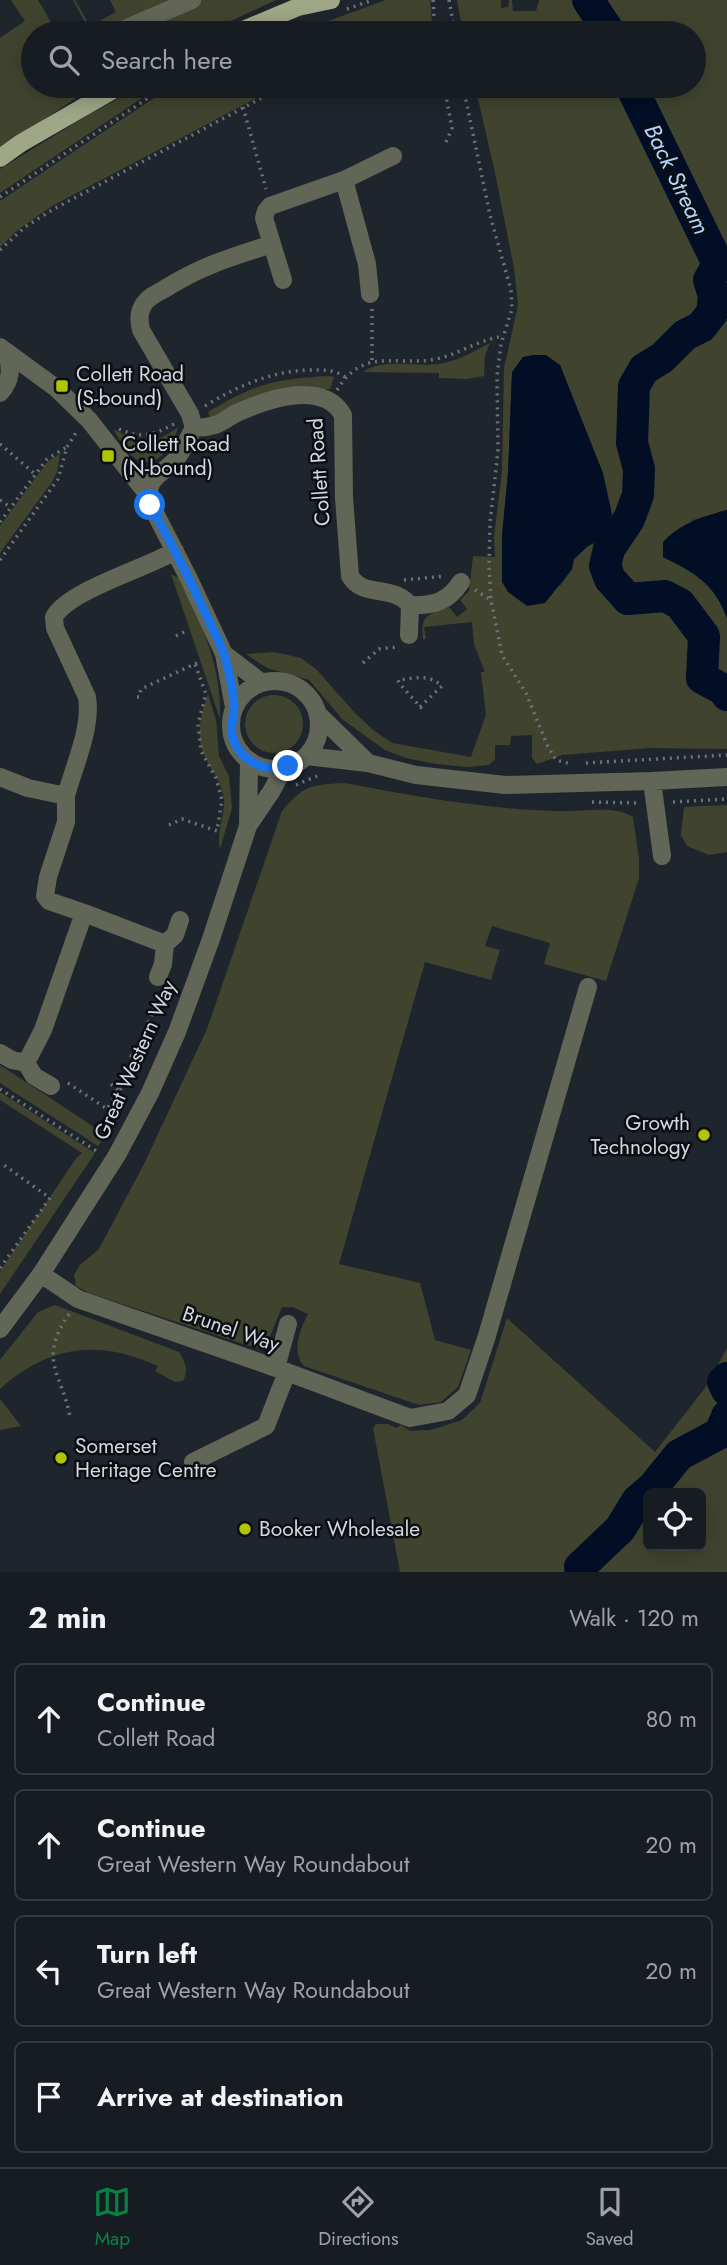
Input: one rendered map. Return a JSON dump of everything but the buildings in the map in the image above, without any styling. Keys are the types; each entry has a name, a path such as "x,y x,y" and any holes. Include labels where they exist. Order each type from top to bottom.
{"main road":[{"path":"263,21 301,4 331,0"},
{"path":"0,158 99,98"}],"street":[{"path":"143,21 192,0"},
{"path":"283,280 264,218 265,211 270,206 344,180 393,156"},
{"path":"344,180 367,264 370,293"},
{"path":"148,495 153,478 176,459 192,421 141,330 140,311 152,296 210,263 272,244"},
{"path":"0,393 8,383 10,374 3,350"},
{"path":"3,350 56,388 89,420 148,495 150,505 224,654 234,707 232,737 239,750 249,761 260,766 284,768 296,764 306,755 318,736 317,713"},
{"name":"Collett Road","path":"192,421 218,425 235,413 279,397 321,397 332,401 343,415 344,498 350,576 364,589 394,593 410,605"},
{"path":"165,944 52,903 45,895 66,822 66,796 87,723 88,707 55,628 54,617 61,608 98,586 175,551"},
{"path":"406,641 410,605 428,606 438,603 454,593 461,581"},
{"path":"224,654 262,682"},
{"path":"234,707 250,688 262,682 275,681 295,686 311,700 317,713 368,763"},
{"path":"306,755 368,763 416,775 505,785 727,777"},
{"name":"Great Western Way","path":"248,826 249,761"},
{"name":"Great Western Way","path":"0,1329 41,1274 117,1155 150,1093 177,1032 248,826 284,768"},
{"path":"0,777 28,788 66,796"},
{"path":"652,781 662,856"},
{"path":"26,1063 43,1030 84,913"},
{"path":"154,985 163,964 165,944 175,934 180,920"},
{"name":"Brunel Way","path":"41,1274 78,1299 410,1418 448,1411 467,1395 486,1339 588,987"},
{"path":"0,1053 12,1060 26,1063 34,1076 50,1085"},
{"path":"193,1462 265,1426 281,1370 288,1324"}],"path":[{"path":"433,0 434,21"},
{"path":"449,0 453,21"},
{"path":"0,197 148,98"},
{"path":"0,250 52,209 261,98"},
{"path":"446,98 452,128 446,142"},
{"path":"466,98 490,215 511,290 512,309 504,335 497,376 498,451 490,523 491,600 502,654 529,699 548,747 556,760 575,764"},
{"path":"243,107 270,206"},
{"path":"370,293 372,360"},
{"path":"332,401 345,377 372,360 434,359 480,341 504,335"},
{"path":"0,560 58,479 67,447 75,433 96,414 126,432 145,436 192,421 254,380 274,374 335,370 345,377"},
{"path":"0,444 36,474"},
{"path":"0,522 47,459 67,447"},
{"path":"0,500 10,507"},
{"path":"402,580 461,581 491,600"},
{"path":"176,636 188,630"},
{"path":"363,663 379,649 406,641"},
{"path":"137,697 141,689 197,663 206,694 199,718 198,736 204,760 220,788 221,814 217,831 182,819 169,825"},
{"path":"427,677 442,686 422,708 398,683 398,680 427,677"},
{"path":"583,764 727,755"},
{"path":"293,786 327,774"},
{"path":"584,802 655,803 727,799"},
{"path":"146,1028 159,997 154,985"},
{"path":"130,1055 137,1059 149,1030 141,1025"},
{"path":"50,1085 53,1079 62,1079 107,1109 118,1090 126,1083 133,1068 126,1063"},
{"path":"111,1084 118,1090"},
{"path":"0,1089 100,1153"},
{"path":"0,1268 50,1198 1,1163"},
{"path":"70,1417 54,1369 54,1346 64,1321 78,1299"}],"green space":[{"path":"11,0 38,0 50,21 25,21"},
{"path":"73,0 87,21 84,21"},
{"path":"110,0 276,0 231,21 99,21 116,12"},
{"path":"386,0 430,0 432,21 328,21"},
{"path":"457,0 501,0 501,8 508,7 509,0 512,0 513,11 536,11 539,0 727,0 727,510 693,520 663,557 702,580 716,596 727,618 727,749 650,748 562,755 537,764 532,758 532,735 511,736 510,745 495,745 495,759 489,765 467,767 436,764 406,758 385,750 343,720 309,680 267,668 246,654 274,652 301,658 316,669 372,729 392,743 471,757 486,715 481,672 485,672 474,644 472,622 424,627 426,639 423,639 422,631 424,620 431,614 449,607 457,617 467,609 460,600 469,591 473,556 495,557 494,537 502,471 504,368 518,305 514,268 478,98 706,98 706,21 461,21","holes":["520,363 560,365 576,409 607,532 602,539 588,546 574,559 572,569 560,586 502,581 502,536 508,473 512,373"]},
{"path":"21,24 21,98 76,98 0,148 0,38"},
{"path":"120,98 142,98 0,193 0,169"},
{"path":"154,98 256,98 52,206 19,229 0,247 0,201"},
{"path":"490,343 485,355 484,376 467,379 439,378 439,373 363,372 380,365 446,363"},
{"path":"334,377 330,389 303,390 216,417 210,417 208,412 238,395 265,385"},
{"path":"178,427 167,450 155,460 147,462 132,456 113,429 146,441 161,438"},
{"path":"60,454 52,482 0,553 0,526 48,461"},
{"path":"171,574 180,579 209,646 218,682 220,719"},
{"path":"208,694 216,720 219,756 229,776 232,808 220,849 223,793 206,759 200,735"},
{"path":"268,695 280,695 295,703 303,718 303,730 295,745 280,753 268,753 253,745 245,730 245,718 253,703"},
{"path":"344,783 485,806 570,811 611,810 633,817 639,878 606,981 544,964 550,943 492,926 485,946 500,950 491,980 425,962 339,1264 420,1283 435,1340 471,1350 458,1387 441,1402 419,1405 304,1366 297,1347 308,1314 293,1307 282,1307 265,1349 89,1293 76,1286 74,1275 80,1265 99,1249 144,1164 207,1029 282,811 302,791"},
{"path":"727,805 727,852 709,855 687,846 681,835 684,807"},
{"path":"0,1065 97,1129 102,1129 111,1115 114,1125 98,1146 0,1083"},
{"path":"0,1092 95,1153 0,1294 0,1271 82,1153 0,1100"},
{"path":"55,1305 179,1352 186,1373 183,1381 175,1382 155,1371 158,1366 136,1357 95,1350 56,1355 18,1374 0,1389 0,1360 38,1312"},
{"path":"507,1318 655,1452 705,1388 727,1348 727,1572 400,1572 373,1428 376,1424 388,1424 397,1428 401,1425 410,1431 431,1430 462,1420 480,1403"},
{"path":"0,1399 21,1426 0,1430"}],"water":[{"path":"546,355 560,365 603,473 612,514 602,539 588,546 574,559 572,569 545,603 527,606 508,592 502,582 502,536 508,473 512,372 523,357"},
{"path":"727,510 727,618 716,596 702,580 663,557 663,542 685,525"}],"waterway":[{"name":"Back Stream","path":"588,0 602,21"},
{"name":"Back Stream","path":"637,98 718,264 709,280 714,296 712,313 701,327 685,335 662,358 644,369 634,386 632,443 639,469 638,495 629,519 609,549 605,566 610,579 628,599 665,596 680,604 704,636 702,678 724,690 727,695"},
{"path":"602,531 614,545"},
{"name":"Back Stream","path":"727,1378 723,1382 727,1390"},
{"name":"Back Stream","path":"580,1567 620,1529 637,1501 653,1487 679,1455 720,1433 727,1416"}],"place":[{"name":"Collett Road (S-bound)","path":"62,386"},
{"name":"Collett Road (N-bound)","path":"108,456"},
{"name":"Growth Technology","path":"704,1135"},
{"name":"Somerset Heritage Centre","path":"61,1458"},
{"name":"Booker Wholesale","path":"245,1529"}],"route":[{"path":"150,505 190,579 224,654 234,707 232,737 249,761 272,769 288,766"}]}
